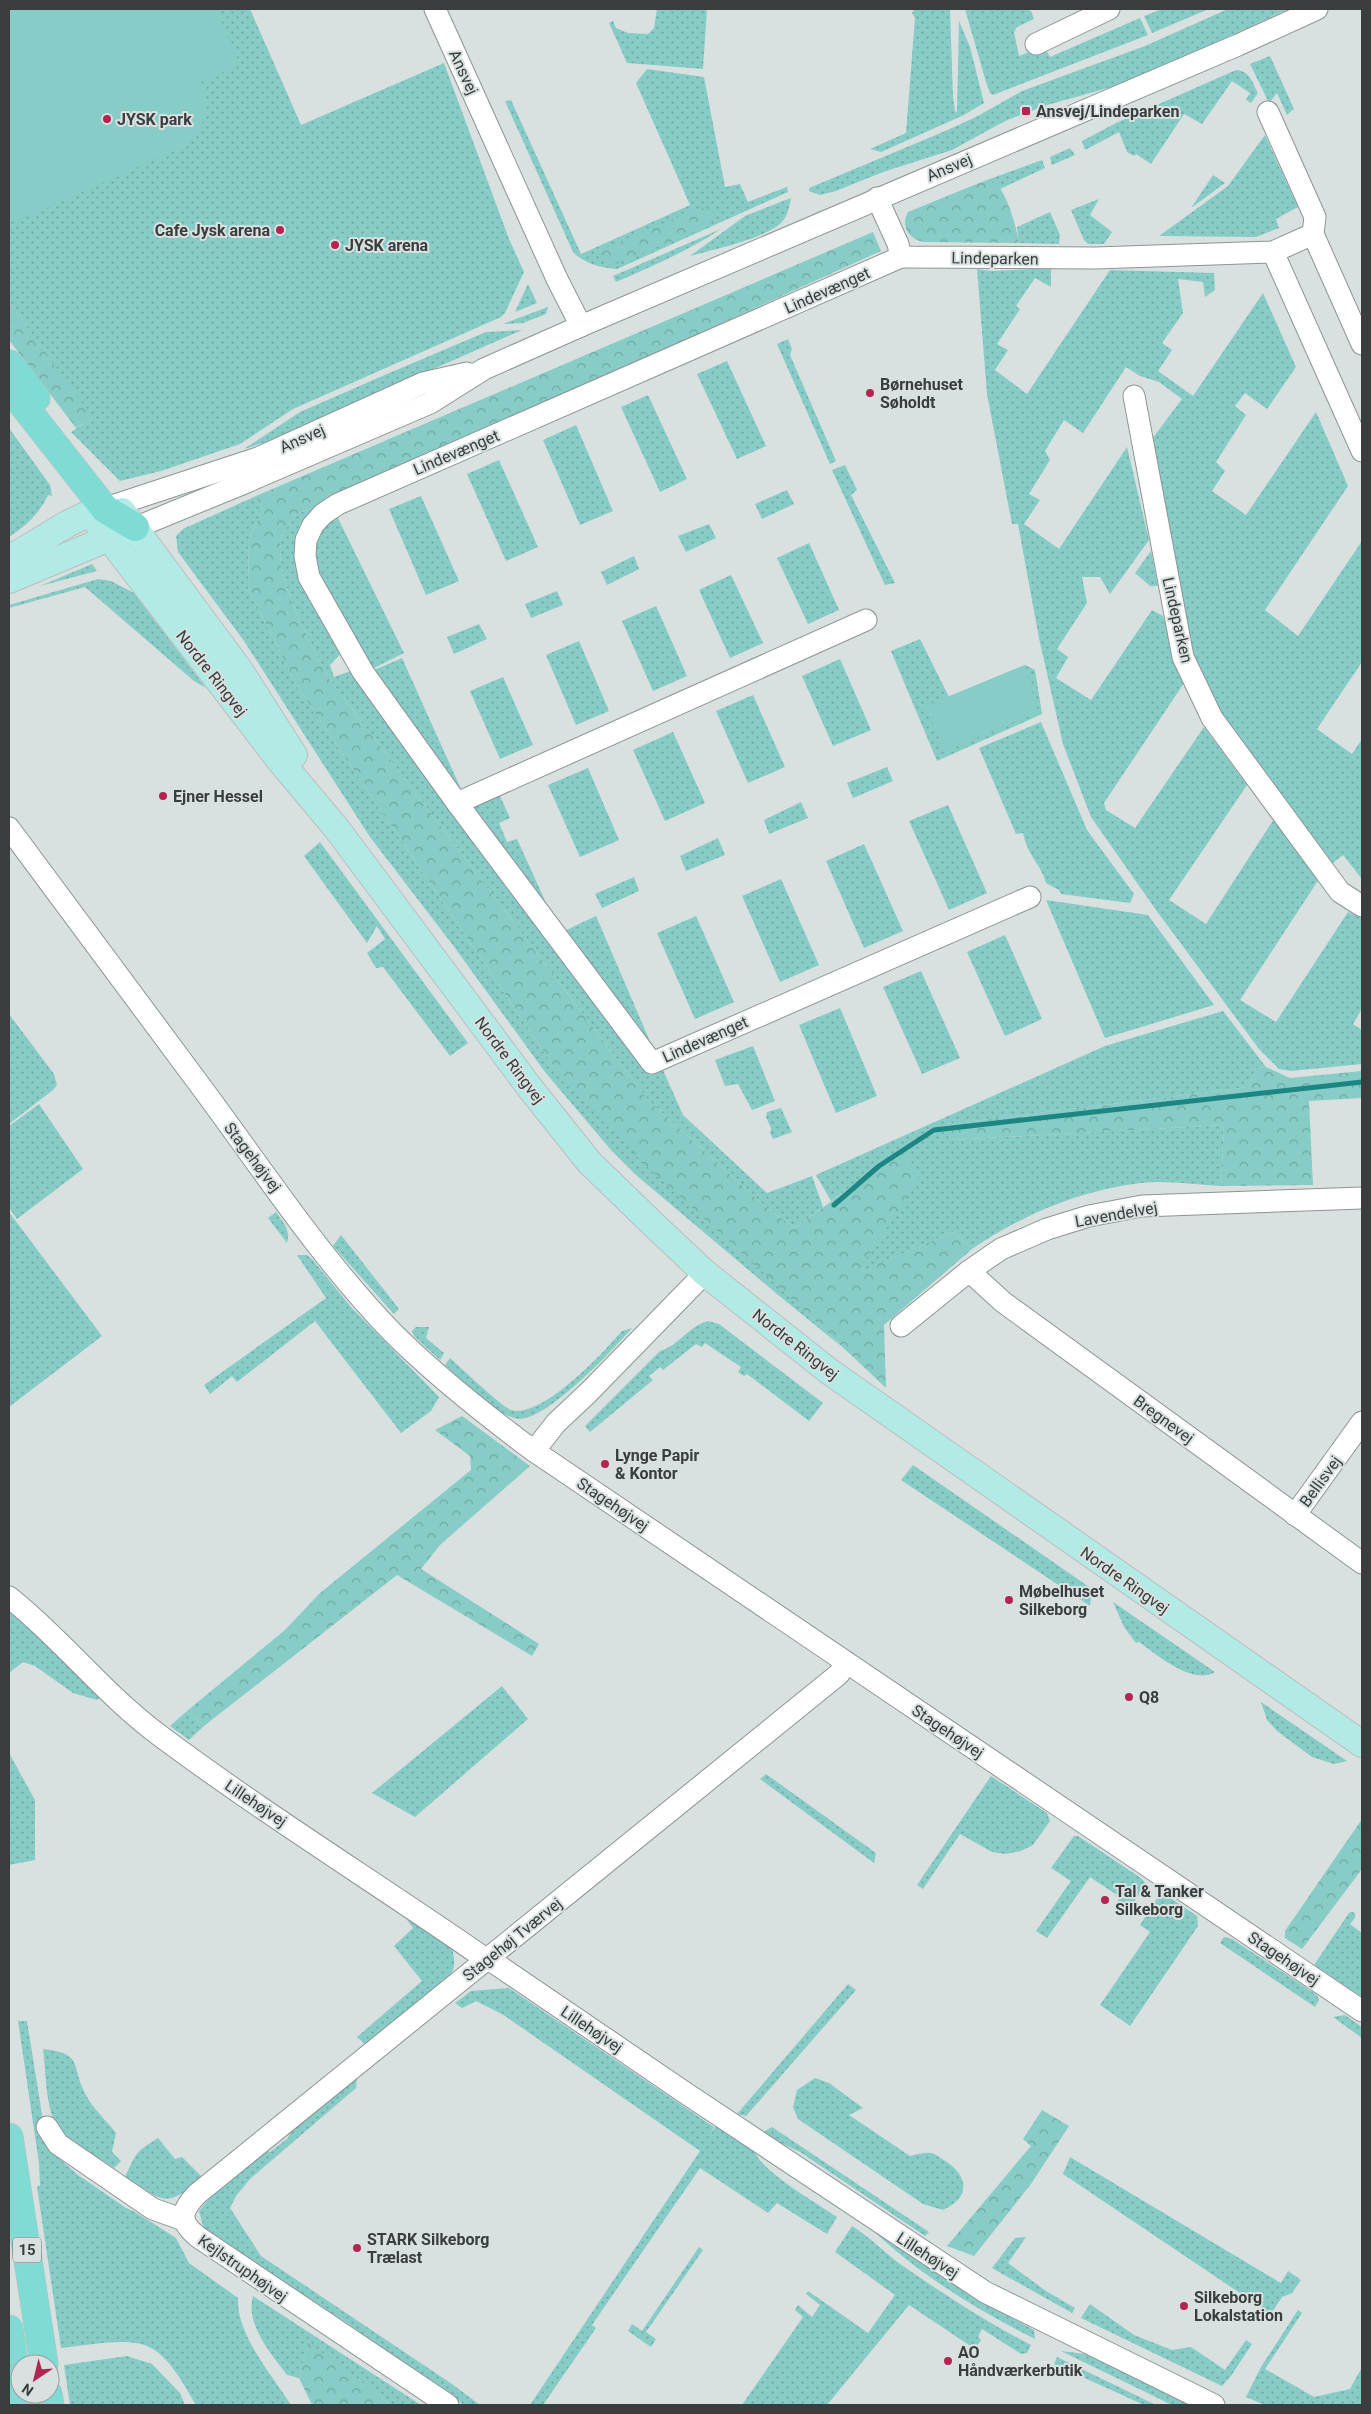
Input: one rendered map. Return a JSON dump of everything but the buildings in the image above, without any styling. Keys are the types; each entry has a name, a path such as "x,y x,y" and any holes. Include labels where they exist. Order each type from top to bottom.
{"highway":[{"path":"9,364 104,509"},
{"path":"9,387 122,533"},
{"path":"9,403 104,509"},
{"name":"15","path":"9,2136 42,2354"},
{"path":"9,2329 20,2405"}],"main road":[{"path":"9,559 67,524 104,509"},
{"path":"9,580 122,533"},
{"name":"Nordre Ringvej","path":"122,533 239,669 294,755 337,829"},
{"name":"Nordre Ringvej","path":"122,533 280,762 337,829 530,1088 589,1162 705,1273 825,1369 1362,1744"}],"street":[{"name":"Ansvej","path":"435,9 581,326"},
{"path":"1036,44 1109,9"},
{"name":"Ansvej","path":"122,533 242,484 430,403 484,369 581,326 877,198 1238,46 1316,9"},
{"path":"1268,112 1315,217 1313,234 1362,344"},
{"path":"877,198 894,235 901,257"},
{"name":"Lindeparken","path":"901,257 1088,258 1273,252 1313,234"},
{"path":"1273,252 1362,451"},
{"name":"Lindevænget","path":"901,257 355,496 322,514 313,525 306,540 305,556 309,577 363,672 457,803 652,1063 1030,897"},
{"name":"Ansvej","path":"104,509 258,458 423,383 484,369"},
{"name":"Lindeparken","path":"1134,396 1183,657 1212,718 1340,892 1362,906"},
{"path":"457,803 866,620"},
{"name":"Stagehøjvej","path":"9,828 300,1220 350,1284 392,1332 479,1410 534,1451 1362,2011"},
{"name":"Lavendelvej","path":"901,1326 968,1271 1001,1249 1047,1229 1089,1216 1142,1206 1362,1198"},
{"name":"Bregnevej","path":"968,1271 1003,1302 1362,1563"},
{"path":"534,1451 556,1423 590,1392 705,1273"},
{"name":"Bellisvej","path":"1295,1515 1362,1422"},
{"name":"Lillehøjvej","path":"9,1597 33,1617 93,1677 158,1734 487,1959 985,2292 1214,2405"},
{"name":"Stagehøj Tværvej","path":"184,2220 186,2206 197,2194 839,1674 846,1662"},
{"name":"Kejlstruphøjvej","path":"47,2126 58,2144 153,2209 184,2220 190,2231 198,2237 448,2405"}],"green space":[{"path":"9,9 250,9 301,125 444,63 509,239 524,272 505,313 501,317 293,409 240,444 161,471 120,481 71,432 92,418 9,302"},
{"name":"JYSK park","path":"9,9 216,9 240,65 201,82 206,102 205,118 197,132 183,147 18,221 9,222"},
{"path":"657,9 707,9 703,69 627,63 609,23 613,21 616,28 628,33 648,34 654,28"},
{"path":"915,9 950,9 953,97 955,111 957,112 959,21 970,47 984,103 964,115 881,152 870,149 906,133 915,18 912,13"},
{"path":"965,9 1025,9 1031,11 1034,19 1017,27 1014,32 1019,56 1044,46 1050,57 1140,18 1148,35 993,95 990,93 986,82"},
{"path":"1162,9 1209,9 1152,33 1144,16"},
{"path":"1228,9 1288,9 1133,81 1047,105 1005,121 952,150 883,172 836,191 820,195 809,191 809,188 976,117 1022,91 1145,46"},
{"path":"1270,56 1294,109 1287,115 1277,93 1269,103 1250,64"},
{"path":"647,69 704,77 725,187 740,184 748,202 787,187 788,192 617,269 599,266 582,260 573,252 505,101 511,100 581,254 690,205 636,83"},
{"path":"1236,70 1248,75 1258,93 1251,103 1246,100 1250,93 1232,81 1202,124 1184,114 1151,164 1136,154 1134,156 1127,152 1119,132 1085,150 1082,141 1116,123"},
{"path":"1265,135 1298,207 1276,219 1279,228 1256,237 1159,236 1228,186"},
{"path":"1070,148 1075,155 1052,165 1050,157"},
{"path":"1042,160 1045,168 1000,189 994,183 984,181"},
{"path":"1213,175 1225,183 1191,208"},
{"path":"984,181 996,184 1004,195 1014,221 1019,243 924,242 919,241 907,232 905,222 908,212"},
{"path":"791,198 788,211 781,223 764,234 690,256 745,216"},
{"path":"1099,199 1090,215 1112,232 1104,244 1088,244 1084,240 1071,210"},
{"path":"700,208 713,210 713,219 692,233 615,264 608,264 599,257 600,250"},
{"path":"1050,212 1060,235 1059,244 1019,243 1017,227"},
{"path":"721,229 683,251 630,276 616,282 613,276"},
{"path":"873,232 881,251 314,508 296,514 283,534 280,552 282,570 294,608 327,676 648,1100 767,1208 795,1228 904,1148 919,1179 857,1273 953,1232 972,1249 884,1325 886,1388 643,1163 553,1065 296,685 248,587 249,538 263,510 256,496"},
{"path":"1051,268 1051,287 1035,278 1016,306 1020,309 997,344 1008,350 995,370 1027,394 1110,270 1214,273 1215,290 1205,297 1203,282 1178,279 1183,313 1162,343 1172,350 1158,371 1193,396 1263,293 1296,367 1267,409 1245,393 1235,406 1246,415 1216,462 1225,471 1212,491 1246,515 1316,412 1348,486 1265,610 1298,636 1362,541 1362,662 1317,729 1352,754 1362,739 1362,879 1343,855 1328,867 1217,715 1190,655 1149,443 1182,399 1159,382 1140,376 1126,367 1083,433 1064,420 1045,451 1050,460 1029,494 1040,500 1024,524 1059,549 1127,447 1149,540 1110,594 1100,577 1082,577 1087,603 1057,649 1068,657 1056,678 1091,700 1152,610 1163,616 1184,683 1104,803 1106,810 1135,828 1204,727 1247,785 1169,900 1206,924 1274,819 1319,879 1240,1000 1276,1022 1348,912 1362,918 1362,1009 1353,1024 1362,1030 1362,1064 1291,1071 1279,1069 1259,1049 1156,910 1091,817 1063,744 1039,638 1018,524 1012,524 987,394 977,269 991,271"},
{"path":"528,284 537,303 515,312"},
{"path":"9,302 93,418 76,428 9,340"},
{"path":"548,307 546,314 523,323 503,324"},
{"path":"522,330 272,440 244,449 300,412 387,374 486,332"},
{"path":"788,339 792,349 790,355 836,461 830,464 777,344"},
{"path":"727,361 766,446 737,459 697,374"},
{"path":"648,395 687,479 660,492 621,407"},
{"path":"576,425 613,511 580,525 543,440"},
{"path":"9,428 50,485 52,496 48,495 32,519 9,537"},
{"path":"499,460 538,547 506,561 467,474"},
{"path":"845,465 857,490 851,495 895,583 885,585 832,470"},
{"path":"787,490 794,504 762,519 755,504"},
{"path":"256,496 263,510 249,538 248,587 296,685 553,1065 842,1347 636,1175 611,1150 545,1072 452,944 370,837 244,641 178,552 176,536 183,529"},
{"path":"421,496 459,581 426,595 389,509"},
{"path":"314,508 302,521 296,535 296,568 344,650 330,665 334,677 353,670 647,1072 652,1075 663,1070 683,1115 767,1193 812,1176 823,1207 795,1228 767,1208 648,1100 327,676 294,608 282,570 280,552 283,534 296,514"},
{"path":"337,516 404,653 368,671 319,571 316,547 317,535 323,524"},
{"path":"709,524 716,538 686,552 678,536"},
{"path":"809,543 839,610 808,624 777,558"},
{"path":"1151,551 1158,586 1150,586 1135,573"},
{"path":"634,556 639,569 607,585 601,572"},
{"path":"92,564 97,571 40,586"},
{"path":"731,575 763,643 730,658 699,590"},
{"path":"98,579 111,581 134,593 206,688 194,681 85,587 9,608 9,605"},
{"path":"557,591 563,605 531,618 525,604"},
{"path":"656,606 687,676 653,691 622,621"},
{"path":"479,624 487,639 454,654 447,637"},
{"path":"920,639 949,697 1025,665 1035,670 1042,714 937,761 891,651"},
{"path":"579,641 609,711 576,725 546,655"},
{"path":"402,658 461,789 456,787 372,671"},
{"path":"840,659 871,730 833,746 802,676"},
{"path":"1025,665 1038,712 945,751 925,706"},
{"path":"503,677 533,745 500,759 470,691"},
{"path":"753,695 785,767 748,783 716,711"},
{"path":"1041,722 1087,830 1134,894 1130,903 1061,894 1059,890 1046,883 1028,848 1023,833 1016,834 979,748"},
{"path":"673,732 705,803 665,821 633,750"},
{"path":"887,767 893,781 853,798 847,783"},
{"path":"588,768 619,840 580,857 548,785"},
{"path":"499,794 510,818 499,823 507,842 517,839 552,916 472,807"},
{"path":"801,802 808,818 769,834 764,820"},
{"path":"948,805 987,893 949,910 909,821"},
{"path":"718,838 725,855 686,871 680,856"},
{"path":"320,842 468,1043 450,1056 383,967 376,968 367,953 385,939 377,926 367,943 304,856"},
{"path":"864,844 903,931 864,948 826,861"},
{"path":"634,877 639,891 602,908 595,894"},
{"path":"781,879 819,965 780,982 742,896"},
{"path":"1046,900 1148,915 1214,1005 1105,1038"},
{"path":"596,916 652,1046 562,932"},
{"path":"696,916 734,1002 695,1019 657,933"},
{"path":"1005,935 1042,1019 1005,1036 967,952"},
{"path":"921,971 960,1058 922,1074 883,987"},
{"path":"840,1008 877,1096 836,1113 799,1025"},
{"path":"1223,1011 1266,1067 1256,1068 1249,1087 948,1124 950,1140 1224,1125 1221,1186 1151,1182 1096,1191 1031,1215 972,1249 953,1232 856,1274 879,1166 831,1201 816,1175 1105,1046"},
{"path":"9,1014 54,1074 57,1085 9,1124"},
{"path":"753,1046 775,1101 752,1110 738,1084 725,1086 715,1060"},
{"path":"1266,1067 1290,1078 1362,1071 1362,1098 1309,1101 1313,1185 1221,1186 1224,1125 950,1140 948,1124 1249,1087 1256,1068"},
{"path":"39,1104 83,1169 17,1219 9,1208 9,1126"},
{"path":"781,1108 792,1132 773,1139 766,1117 767,1112"},
{"path":"9,1212 102,1336 9,1407"},
{"path":"276,1212 287,1230 287,1243 268,1218"},
{"path":"341,1235 399,1309 394,1314 333,1246"},
{"path":"297,1255 307,1255 312,1259 351,1307 439,1397 431,1411 401,1433 315,1321 237,1382 232,1376 210,1394 204,1385 326,1298"},
{"path":"708,1321 719,1324 823,1403 809,1421 747,1374 744,1376 738,1372 741,1367 705,1343 702,1347 696,1344 663,1370 660,1367 649,1376 653,1380 590,1432 585,1426 660,1351 673,1345 694,1327"},
{"path":"416,1327 429,1327 426,1338 444,1353 440,1360 414,1336 412,1331"},
{"path":"632,1328 596,1366 563,1396 532,1416 520,1419 502,1413 491,1406 445,1365 450,1358 490,1395 506,1407 511,1410 524,1410 539,1405 555,1395 587,1368 622,1331"},
{"path":"462,1416 530,1466 440,1545 421,1569 539,1644 532,1656 397,1575 204,1726 187,1711 285,1630 320,1593 471,1470 470,1456 435,1430"},
{"path":"913,1465 1092,1589 1090,1606 901,1480"},
{"path":"1113,1602 1215,1672 1206,1675 1196,1675 1186,1672 1175,1667 1139,1642 1136,1643 1124,1627"},
{"path":"9,1611 102,1695 97,1700 73,1693 35,1666 23,1662 9,1673"},
{"path":"502,1686 528,1719 415,1817 372,1793"},
{"path":"1261,1702 1347,1761 1334,1764 1312,1757 1277,1731 1267,1720"},
{"path":"187,1711 204,1726 189,1740 170,1726"},
{"path":"9,1753 35,1800 35,1860 9,1865"},
{"path":"766,1774 876,1853 874,1863 760,1779"},
{"path":"991,1776 1047,1813 1050,1821 1033,1845 1021,1851 1005,1854 992,1852 960,1834 923,1889 917,1885"},
{"path":"1362,1819 1362,1869 1302,1949 1285,1938 1285,1931"},
{"path":"1074,1836 1078,1836 1141,1878 1146,1884 1125,1915 1114,1907 1120,1897 1090,1877 1047,1938 1036,1931 1071,1881 1051,1868"},
{"path":"1163,1893 1197,1916 1198,1926 1130,2026 1100,2005 1150,1932 1140,1925 1160,1894"},
{"path":"1349,1913 1355,1913 1355,1918 1350,1924 1362,1933 1362,1997 1314,1965"},
{"path":"405,1917 452,1949 454,1966 452,1972 425,2000 366,2045 357,2037 422,1981 394,1946 413,1928"},
{"path":"1224,1937 1232,1939 1317,1995 1319,2000 1315,2007 1220,1943"},
{"path":"848,1984 856,1990 746,2116 737,2114"},
{"path":"509,1988 714,2127 709,2136 717,2124 754,2150 767,2168 778,2177 837,2217 827,2234 777,2203 768,2213 700,2168 592,2325 596,2328 543,2405 530,2405 700,2151 502,2014 476,2001 462,2008 455,2003 471,1991"},
{"path":"1345,2015 1362,2027 1362,2038 1333,2017"},
{"path":"18,2021 27,2021 44,2127 54,2154 78,2175 126,2208 176,2238 189,2263 238,2298 239,2312 249,2340 291,2405 196,2405 169,2363 155,2350 138,2343 117,2342 61,2348 37,2187 40,2185 39,2163"},
{"path":"43,2049 56,2051 71,2058 89,2100 116,2133 112,2152 121,2161 114,2168 78,2146 59,2129 54,2121 47,2090"},
{"path":"357,2078 356,2088 250,2179 236,2196 230,2208 261,2256 452,2384 480,2405 464,2405 347,2323 204,2229 199,2211 215,2191 265,2150 270,2152 288,2138 291,2130"},
{"path":"815,2078 829,2083 863,2108 849,2115 910,2156 932,2153 952,2166 962,2179 963,2186 959,2199 943,2210 923,2204 798,2119 793,2107 797,2090"},
{"path":"1042,2110 1069,2126 1031,2184 974,2256 947,2246 1031,2146 1023,2139"},
{"path":"772,2127 929,2232 925,2236 800,2152 764,2135 763,2132"},
{"path":"158,2138 175,2159 182,2157 203,2178 180,2195 171,2198 164,2198 148,2192 125,2177 138,2153"},
{"path":"1070,2157 1281,2283 1288,2271 1301,2280 1292,2293 1282,2297 1271,2314 1063,2174"},
{"path":"852,2226 900,2264 932,2286 981,2317 1031,2345 1027,2353 1021,2354 982,2329 978,2337 981,2340 975,2349 909,2305 827,2405 742,2405 803,2317 795,2310 798,2305 812,2317 820,2305 806,2294 808,2291 868,2333 895,2295 835,2252"},
{"path":"868,2226 981,2300 1034,2330 1035,2339 947,2289 906,2259"},
{"path":"1026,2237 1008,2263 1046,2291 1075,2308 1072,2313 992,2268 1015,2238"},
{"path":"699,2247 703,2250 646,2332 656,2339 651,2347 628,2331 632,2324 642,2331"},
{"path":"253,2296 421,2405 392,2405 308,2343 299,2378 287,2375 267,2348 256,2328 252,2307"},
{"path":"1090,2304 1134,2335 1172,2350 1191,2347 1225,2370 1246,2340 1252,2344 1231,2376 1222,2386 1081,2318"},
{"path":"1298,2310 1302,2313 1265,2369 1314,2397 1350,2389 1362,2367 1362,2405 1265,2405 1246,2397 1261,2367"},
{"path":"308,2342 392,2405 312,2405 299,2378"},
{"path":"1061,2351 1085,2354 1192,2405 1172,2405"},
{"path":"127,2356 152,2364 180,2393 185,2405 70,2405 64,2365"},
{"path":"1057,2357 1156,2405 1144,2405 1054,2364"}],"waterway":[{"path":"834,1205 879,1166 934,1130 1362,1082"}],"place":[{"name":"Ansvej/Lindeparken","path":"1026,111"},
{"name":"JYSK park","path":"107,119"},
{"name":"Cafe Jysk arena","path":"280,230"},
{"name":"JYSK arena","path":"335,245"},
{"name":"Børnehuset Søholdt","path":"870,393"},
{"name":"Ejner Hessel","path":"163,796"},
{"name":"Lynge Papir & Kontor","path":"605,1464"},
{"name":"Møbelhuset Silkeborg","path":"1009,1600"},
{"name":"Q8","path":"1129,1697"},
{"name":"Tal & Tanker Silkeborg","path":"1105,1900"},
{"name":"STARK Silkeborg Trælast","path":"357,2248"},
{"name":"Silkeborg Lokalstation","path":"1184,2306"},
{"name":"AO Håndværkerbutik","path":"948,2361"}]}
